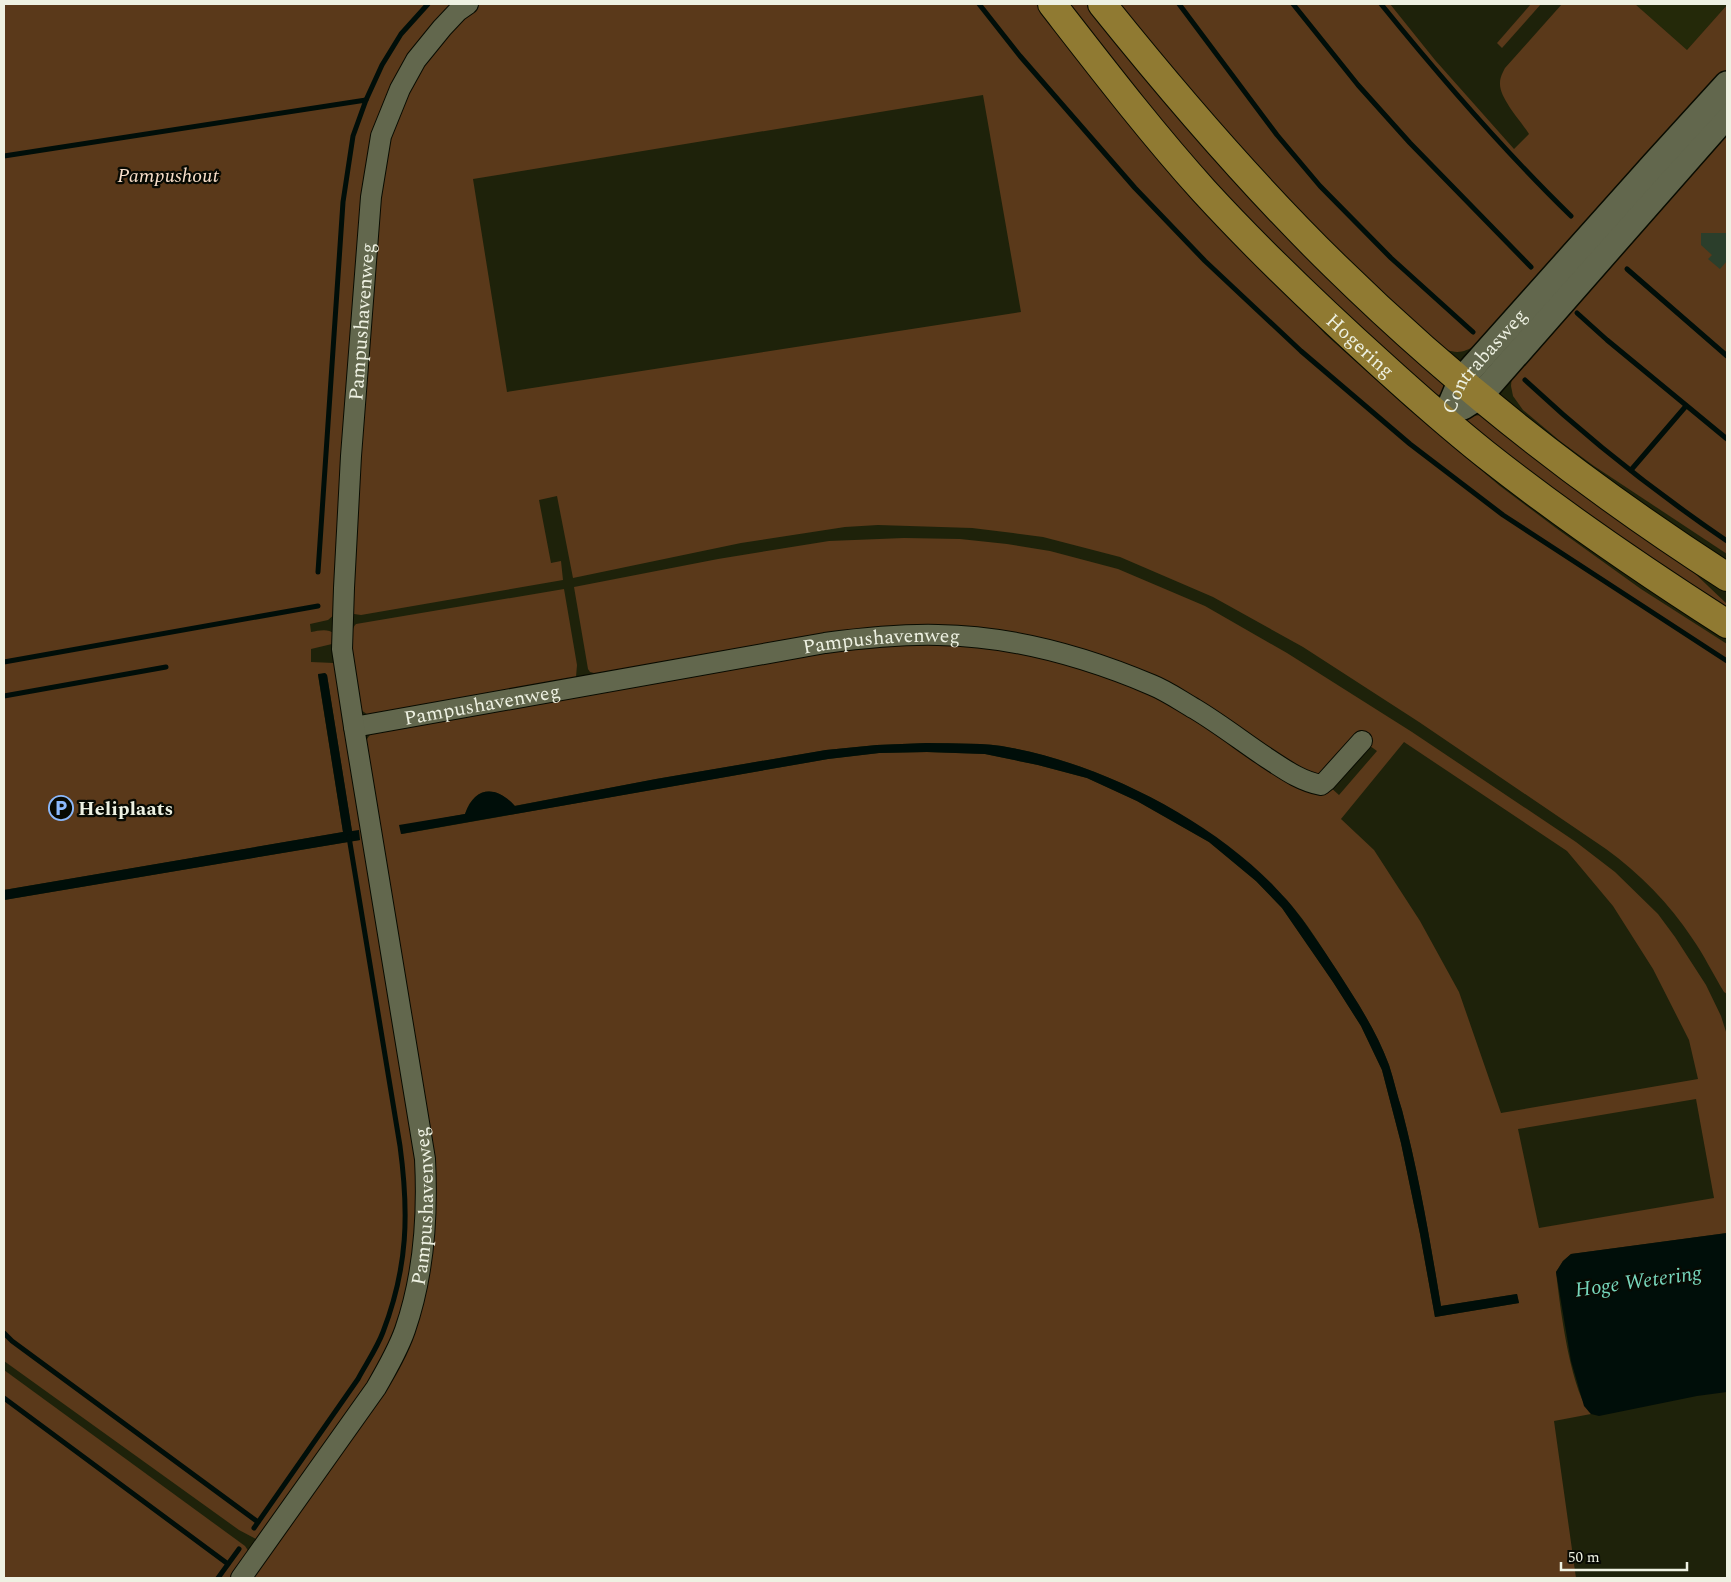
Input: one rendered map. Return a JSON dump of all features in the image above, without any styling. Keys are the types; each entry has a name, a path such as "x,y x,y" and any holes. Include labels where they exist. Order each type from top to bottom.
{"highway":[{"name":"Hogering","path":"1052,4 1114,84 1204,190 1328,316 1444,420 1507,471 1582,527 1661,582 1727,624"},
{"name":"Hogering","path":"1102,4 1170,89 1271,201 1335,266 1404,330 1470,388 1580,476 1727,577"}],"street":[{"name":"Pampushavenweg","path":"240,1578 376,1388 393,1358 405,1330 419,1281 427,1201 425,1159 342,649 344,588 351,456 375,168 386,121 407,74 428,44 458,11 468,4"},
{"name":"Contrabasweg","path":"1444,420 1607,215 1727,84"},
{"name":"Contrabasweg","path":"1470,388 1727,115"},
{"name":"Pampushavenweg","path":"354,727 825,643 872,637 939,635 980,638 1050,650 1153,685 1198,711 1289,773 1308,783 1320,785 1326,781 1362,741"}],"shaded area":[{"path":"1635,4 1727,4 1727,5 1687,50"}],"green space":[{"name":"Pampushout","path":"4,4 458,4 388,100 335,614 328,620 310,624 311,632 326,630 335,634 332,644 311,649 311,662 334,663 338,668 417,1161 417,1235 403,1311 384,1360 260,1538 256,1539 239,1530 4,1361 4,900 360,840 352,831 327,675 325,673 318,675 343,832 4,890"},
{"path":"477,4 1036,4 1082,63 1325,334 1406,407 1500,486 1641,589 1727,644 1727,994 1696,944 1664,901 1630,868 1606,849 1419,722 1303,647 1213,597 1120,557 1043,537 1013,533 972,528 878,525 845,527 741,543 573,578 557,496 539,500 551,563 561,561 563,580 361,615 354,614 351,610 370,308 387,137 424,58","holes":["983,95 1021,312 507,392 473,179"]},
{"path":"1061,4 1088,4 1106,27 1328,278 1402,349 1440,380 1444,386 1443,392 1439,395 1434,394 1347,317 1201,174"},
{"path":"1108,4 1390,4 1435,60 1514,149 1529,134 1503,95 1500,83 1501,77 1505,68 1562,4 1635,4 1687,50 1727,5 1727,73 1478,344 1461,352 1456,352 1433,344 1283,196"},
{"path":"1531,4 1541,4 1502,48 1497,43"},
{"path":"1727,122 1727,554 1594,466 1560,441 1523,410 1513,396 1511,386 1512,374"},
{"path":"1483,415 1688,567 1727,604 1727,617 1661,575 1464,421 1468,416"},
{"path":"904,538 960,539 1050,551 1118,569 1205,606 1287,653 1412,732 1576,842 1615,872 1658,914 1675,937 1706,985 1721,1016 1727,1035 1727,1233 1571,1254 1563,1261 1556,1272 1563,1325 1572,1367 1577,1386 1591,1414 1554,1421 1576,1578 249,1578 368,1413 394,1372 416,1317 433,1237 432,1158 365,747 367,738 373,733 378,730 828,649 939,641 983,644 1049,656 1153,691 1196,715 1299,784 1317,790 1329,786 1339,795 1377,751 1359,738 1325,778 1309,779 1294,771 1199,706 1156,680 1050,645 1011,636 936,629 871,631 825,636 598,674 590,672 588,669 574,587 718,559 829,541","holes":["1404,742 1567,851 1613,906 1653,969 1689,1040 1698,1079 1501,1113 1459,992 1420,921 1374,850 1341,819","927,743 991,745 1051,757 1126,785 1162,804 1197,825 1261,875 1296,910 1308,926 1372,1027 1384,1052 1402,1110 1414,1159 1441,1306 1517,1294 1519,1303 1435,1317 1401,1143 1382,1070 1361,1026 1333,982 1282,908 1256,881 1209,842 1137,801 1087,778 985,754 879,753 828,759 402,834 400,826 465,814 474,798 486,792 500,794 514,806 826,750","1696,1099 1714,1198 1539,1228 1518,1129"]},
{"path":"564,589 577,665 576,677 371,717 361,710 351,652 352,631 356,624"},
{"path":"4,1370 245,1546 249,1552 233,1578 4,1578"}],"water":[{"path":"325,673 327,675 352,831 359,830 360,840 4,900 4,890 343,832 318,674"},
{"path":"927,743 980,744 1012,748 1081,767 1117,781 1185,816 1217,837 1272,884 1287,900 1315,937 1372,1027 1384,1052 1402,1110 1414,1159 1441,1306 1517,1294 1519,1303 1435,1317 1401,1143 1382,1070 1361,1026 1333,982 1282,908 1256,881 1209,842 1137,801 1087,778 985,754 879,753 828,759 401,834 399,825 465,814 474,798 487,792 501,794 515,806 656,779 826,750"},
{"name":"Hoge Wetering","path":"1727,1233 1727,1392 1697,1396 1599,1416 1591,1414 1584,1406 1571,1361 1556,1272 1563,1261 1571,1254"}],"building":[{"path":"1701,233 1727,233 1727,261 1720,269 1708,259 1712,255 1701,245"}],"waterway":[{"path":"318,572 343,202 353,136 366,100 382,65 401,34 428,4"},
{"path":"979,4 1020,56 1135,188 1205,261 1301,351 1410,444 1503,515 1727,661"},
{"path":"1179,4 1277,135 1320,186 1391,258 1473,332"},
{"path":"1293,4 1358,85 1410,143 1531,267"},
{"path":"1381,4 1473,113 1571,216"},
{"path":"4,156 366,100"},
{"path":"1627,269 1727,356"},
{"path":"1577,313 1727,439"},
{"path":"1525,380 1623,464 1727,541"},
{"path":"1631,470 1686,406"},
{"path":"4,662 318,606"},
{"path":"4,696 166,667"},
{"path":"254,1528 358,1379 375,1350 391,1308 402,1262 405,1194 400,1146 349,837"},
{"path":"4,1333 12,1341 258,1522"},
{"path":"4,1398 228,1564"},
{"path":"218,1578 239,1549"}],"place":[{"name":"Heliplaats","path":"61,808"}]}
